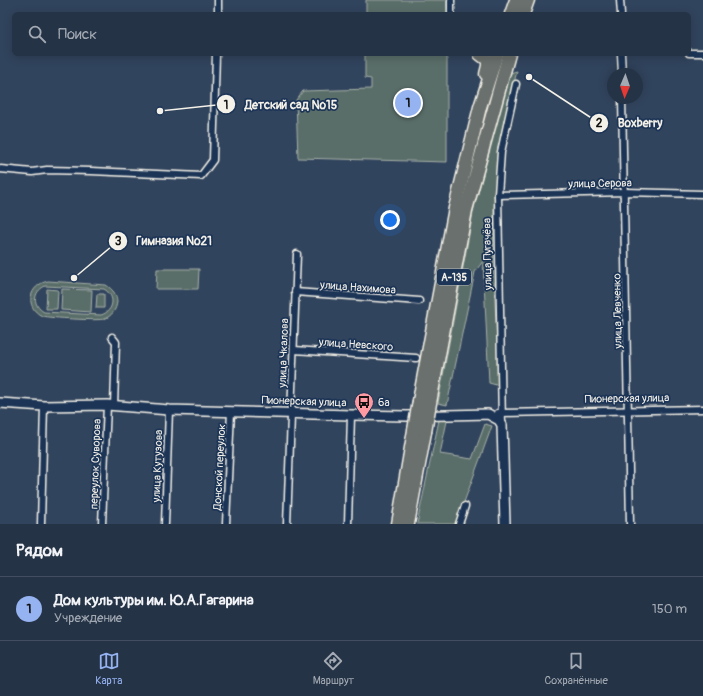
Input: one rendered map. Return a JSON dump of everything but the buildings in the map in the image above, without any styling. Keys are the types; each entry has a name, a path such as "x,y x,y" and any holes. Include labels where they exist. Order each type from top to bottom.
{"highway":[{"path":"514,10 528,0"},
{"path":"528,0 528,12"},
{"path":"480,107 481,90 488,63 484,56"},
{"name":"А-135","path":"408,524 420,431 460,209 480,107 496,56"},
{"name":"А-135","path":"460,209 508,56"},
{"path":"496,98 501,91 510,63 517,56"},
{"name":"А-135","path":"398,524 420,431"}],"street":[{"path":"218,0 218,12"},
{"path":"451,0 451,12"},
{"path":"620,0 620,12"},
{"path":"691,53 703,53"},
{"path":"0,169 32,172 47,170 91,171 201,176 214,160 216,56"},
{"path":"621,56 622,68"},
{"name":"улица Пугачёва","path":"505,524 498,196 501,152 516,84"},
{"name":"улица Левченко","path":"622,104 630,524"},
{"name":"улица Серова","path":"498,196 625,192 703,194"},
{"name":"улица Чкалова","path":"287,524 297,254"},
{"name":"улица Нахимова","path":"295,292 419,301"},
{"name":"переулок Суворова","path":"102,524 116,342 112,338"},
{"name":"улица Невского","path":"294,350 416,358"},
{"name":"Пионерская улица","path":"0,403 44,406 110,406 169,410 407,416 703,409"},
{"path":"41,524 44,406"},
{"name":"улица Кутузова","path":"165,524 169,410"},
{"name":"Донской переулок","path":"226,524 231,411"},
{"path":"488,414 499,420 502,426"},
{"path":"348,524 351,415"},
{"path":"459,524 465,506"}],"green space":[{"path":"366,0 447,0 447,12 366,12"},
{"path":"365,56 447,56 447,162 298,158 296,100 303,91 371,89 371,79 365,78"},
{"path":"517,71 500,141 495,192 494,275 500,386 489,383 483,261 475,272 447,405 438,403 474,208 510,73"},
{"path":"157,269 199,269 198,289 156,289"},
{"path":"48,281 106,285 115,294 117,302 116,308 109,316 100,320 42,316 36,312 33,307 31,297 33,291 42,283","holes":["45,286 104,289 110,295 112,303 109,310 101,315 44,312 37,306 36,302 36,295"]},
{"path":"47,289 58,290 57,309 46,309"},
{"path":"62,289 92,290 91,312 61,310"},
{"path":"97,294 104,294 104,308 96,308"},
{"path":"439,420 447,421 440,454 472,459 485,424 492,426 456,524 417,524"}],"place":[{"name":"Boxberry","path":"529,77"},
{"name":"Дом культуры им. Ю.А.Гагарина","path":"408,103"},
{"name":"Детский сад №15","path":"160,111"},
{"name":"Гимназия №21","path":"74,278"},
{"name":"6а","path":"364,419"}]}
